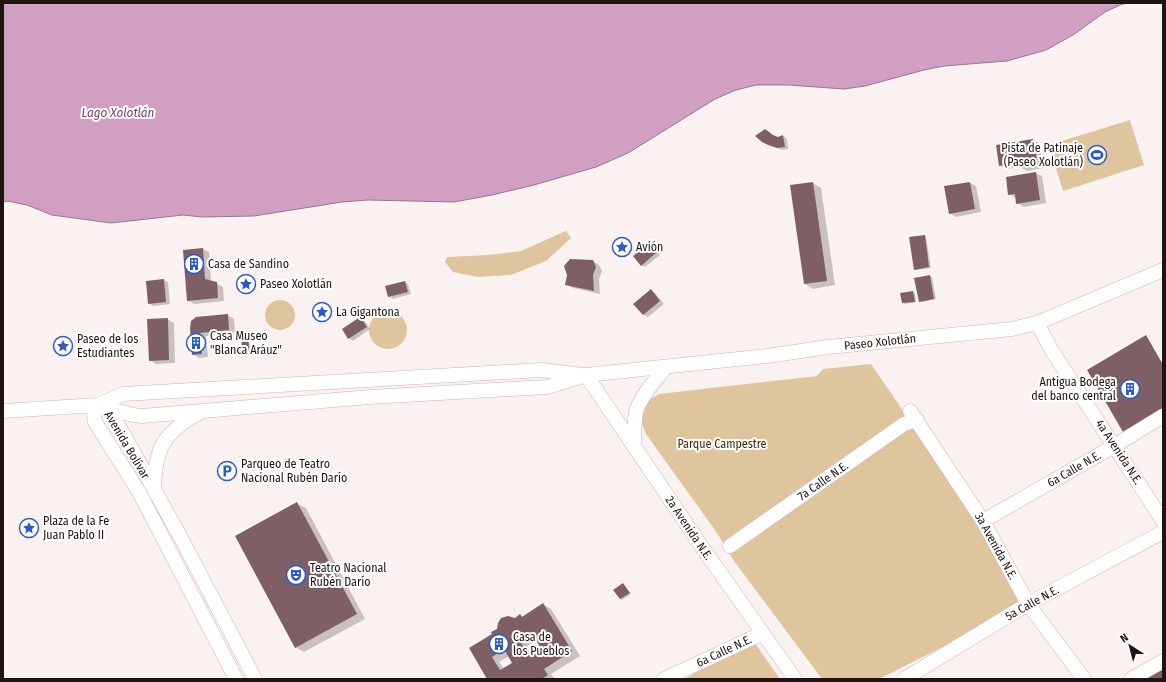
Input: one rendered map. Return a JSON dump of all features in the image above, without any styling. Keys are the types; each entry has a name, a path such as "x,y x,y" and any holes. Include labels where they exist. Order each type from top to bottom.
{"street":[{"name":"Paseo Xolotlán","path":"3,411 98,405 137,416 370,397 547,387 586,375 766,356 828,347 1012,329 1037,323 1163,270"},
{"name":"4a Avenida N.E.","path":"1037,323 1052,351 1163,521"},
{"path":"634,446 637,409 643,397 666,367"},
{"name":"Paseo Xolotlán","path":"98,405 123,394 542,370 586,375"},
{"name":"2a Avenida N.E.","path":"586,375 795,679"},
{"name":"Avenida Bolívar","path":"236,679 139,492 95,422 94,412 98,405 103,406 108,411 124,435 255,679"},
{"path":"60,407 81,410 90,415 95,422"},
{"path":"154,490 156,465 160,449 164,441 179,425 202,411"},
{"name":"3a Avenida N.E.","path":"913,415 983,520 1028,604 1084,679"},
{"name":"7a Calle N.E.","path":"730,546 904,424 913,415"},
{"name":"6a Calle N.E.","path":"983,520 1114,446 1163,416"},
{"name":"5a Calle N.E.","path":"904,679 1028,604 1163,532"},
{"name":"6a Calle N.E.","path":"664,679 762,633"},
{"path":"1131,679 1163,660"}],"green space":[{"name":"Pista de Patinaje (Paseo Xolotlán)","path":"1130,120 1144,165 1063,191 1049,145"},
{"path":"566,231 571,238 546,261 511,275 478,277 453,272 445,262 447,257 489,255 521,251"},
{"path":"280,300 286,301 294,309 294,321 286,329 280,330 274,329 266,321 265,315 266,309 274,301"},
{"path":"388,311 398,314 404,320 407,330 404,340 398,346 388,349 378,346 372,340 369,330 372,320 378,314"},
{"name":"Parque Campestre","path":"871,364 924,441 1028,604 879,679 822,679 734,561 717,533 646,434 641,421 641,415 647,402 659,394 817,376 823,369"},
{"path":"752,639 780,679 685,679"}],"water":[{"name":"Lago Xolotlán","path":"3,3 1127,3 1105,12 1073,35 1046,50 1007,61 944,66 865,86 844,89 789,85 756,85 736,90 715,99 628,153 596,167 534,185 492,195 454,202 368,200 342,202 254,216 202,217 183,215 111,223 52,215 27,205 8,201 3,202"}],"building":[{"path":"765,129 778,137 783,135 785,147 777,148 768,145 755,136"},
{"path":"1033,139 1038,165 1019,168 1018,163 999,166 996,145"},
{"path":"1036,172 1040,200 1016,204 1015,194 1008,195 1006,177"},
{"path":"813,182 827,281 804,284 790,185"},
{"path":"970,182 975,209 949,214 944,186"},
{"path":"925,235 929,267 914,270 909,237"},
{"path":"649,243 657,252 641,266 633,256"},
{"name":"Casa de Sandino","path":"203,248 205,279 217,282 218,298 187,301 183,250"},
{"path":"570,259 593,260 596,267 593,275 594,291 565,285 567,275 564,266"},
{"path":"930,275 934,299 919,302 914,278"},
{"path":"164,279 166,302 148,304 146,281"},
{"path":"405,281 408,292 388,297 385,286"},
{"path":"651,289 660,301 643,315 633,304"},
{"path":"913,291 915,302 902,303 900,293"},
{"name":"Casa Museo \"Blanca Aráuz\"","path":"228,314 229,330 200,333 202,354 192,355 190,328 191,321 196,317"},
{"path":"360,317 367,327 348,339 342,329"},
{"path":"168,318 169,360 149,361 147,319"},
{"path":"241,332 248,333 249,350 242,350"},
{"name":"Antigua Bodega del banco central","path":"1146,335 1163,365 1163,408 1123,432 1087,370"},
{"name":"Teatro Nacional Rubén Darío","path":"297,502 357,614 295,648 235,536"},
{"path":"623,583 630,593 620,599 613,590"},
{"name":"Casa de los Pueblos","path":"543,603 572,651 544,669 548,675 542,679 487,679 469,648 492,634 491,632 497,629 501,618 508,616 515,618 520,614 522,617","holes":["532,633 540,647 528,654 520,641","504,649 512,663 500,670 492,657"]},
{"path":"1163,666 1163,679 1140,679"}],"place":[{"name":"Pista de Patinaje (Paseo Xolotlán)","path":"1097,155"},
{"name":"Avión","path":"622,247"},
{"name":"Casa de Sandino","path":"194,264"},
{"name":"Paseo Xolotlán","path":"246,284"},
{"name":"La Gigantona","path":"322,312"},
{"name":"Casa Museo \"Blanca Aráuz\"","path":"196,343"},
{"name":"Paseo de los Estudiantes","path":"63,346"},
{"name":"Antigua Bodega del banco central","path":"1130,389"},
{"name":"Parqueo de Teatro Nacional Rubén Darío","path":"227,471"},
{"name":"Plaza de la Fe Juan Pablo II","path":"29,528"},
{"name":"Teatro Nacional Rubén Darío","path":"296,575"},
{"name":"Casa de los Pueblos","path":"499,644"}]}
